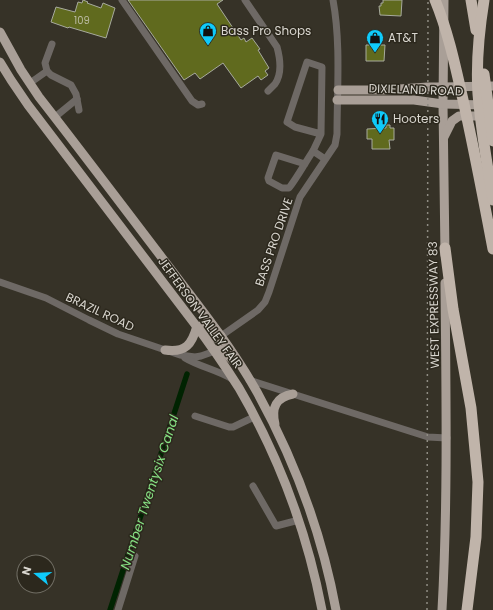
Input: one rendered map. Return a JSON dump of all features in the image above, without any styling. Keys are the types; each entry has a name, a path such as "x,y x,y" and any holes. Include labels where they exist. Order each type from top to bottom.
{"highway":[{"path":"435,0 443,18 452,51 470,128 493,248"},
{"path":"470,0 482,61 493,141"},
{"path":"484,0 478,58 478,93 493,200"},
{"path":"445,248 453,309 471,408 478,482 476,537 467,610"}],"main road":[{"name":"WEST EXPRESSWAY 83","path":"442,610 447,438 443,138 444,0"},
{"path":"0,32 21,70"},
{"path":"0,46 21,70 221,336 257,392 291,462 314,523 324,555 336,610"},
{"name":"JEFFERSON VALLEY FAIR","path":"0,62 28,105 197,326 233,379 272,453 299,520 310,558 322,610"},
{"name":"DIXIELAND ROAD","path":"338,90 385,90 428,86 493,86"},
{"name":"DIXIELAND ROAD","path":"337,100 414,100 443,104 493,105"},
{"path":"443,138 452,121 459,116 493,116"},
{"path":"191,318 215,338 221,336"},
{"path":"165,350 178,351 186,347 192,339 197,326"},
{"path":"215,351 219,349 222,350 243,370"},
{"path":"278,433 274,421 277,403 285,395 292,394"}],"street":[{"path":"122,0 192,101 198,105 202,104"},
{"path":"244,0 277,47 279,55 278,78 275,84 268,91"},
{"name":"BASS PRO DRIVE","path":"221,336 258,310 265,302 300,197 335,146 337,134 338,90 336,15 333,0"},
{"path":"52,44 45,63 47,71 51,75 71,85 76,94 79,110"},
{"path":"305,164 276,155 268,178 269,182 282,188 288,188 305,164 313,151 321,134 322,67 307,62 287,122 295,127 321,134"},
{"path":"30,83 47,71"},
{"path":"55,117 77,99"},
{"path":"313,151 325,159"},
{"name":"BRAZIL ROAD","path":"0,282 46,298 118,334 180,355 187,357 201,356 215,351"},
{"path":"180,355 233,379"},
{"path":"249,380 428,438 447,438"},
{"path":"195,416 229,427 233,427 254,417"},
{"path":"253,486 276,526 299,520"},
{"path":"118,610 135,556"}],"building":[{"path":"83,0 101,8 103,3 115,8 106,38 51,22 56,7 75,12 78,2 82,3"},
{"name":"Bass Pro Shops","path":"128,0 223,0 217,4 241,40 244,38 246,42 252,38 260,49 258,50 269,68 265,71 268,75 261,80 258,76 241,88 223,63 200,79 195,73 184,80"},
{"path":"383,0 402,0 401,16 380,15 379,6 383,3"},
{"name":"AT&T","path":"366,45 385,45 384,61 366,61"},
{"name":"Hooters","path":"386,125 390,125 390,128 394,128 394,140 389,140 390,149 372,149 372,139 367,139 367,129 386,128"}],"waterway":[{"name":"Number Twentysix Canal","path":"110,610 187,374"}],"railway":[{"path":"427,610 428,0"}],"place":[{"name":"Bass Pro Shops","path":"208,46"},
{"name":"AT&T","path":"375,53"},
{"name":"Hooters","path":"380,134"}]}
